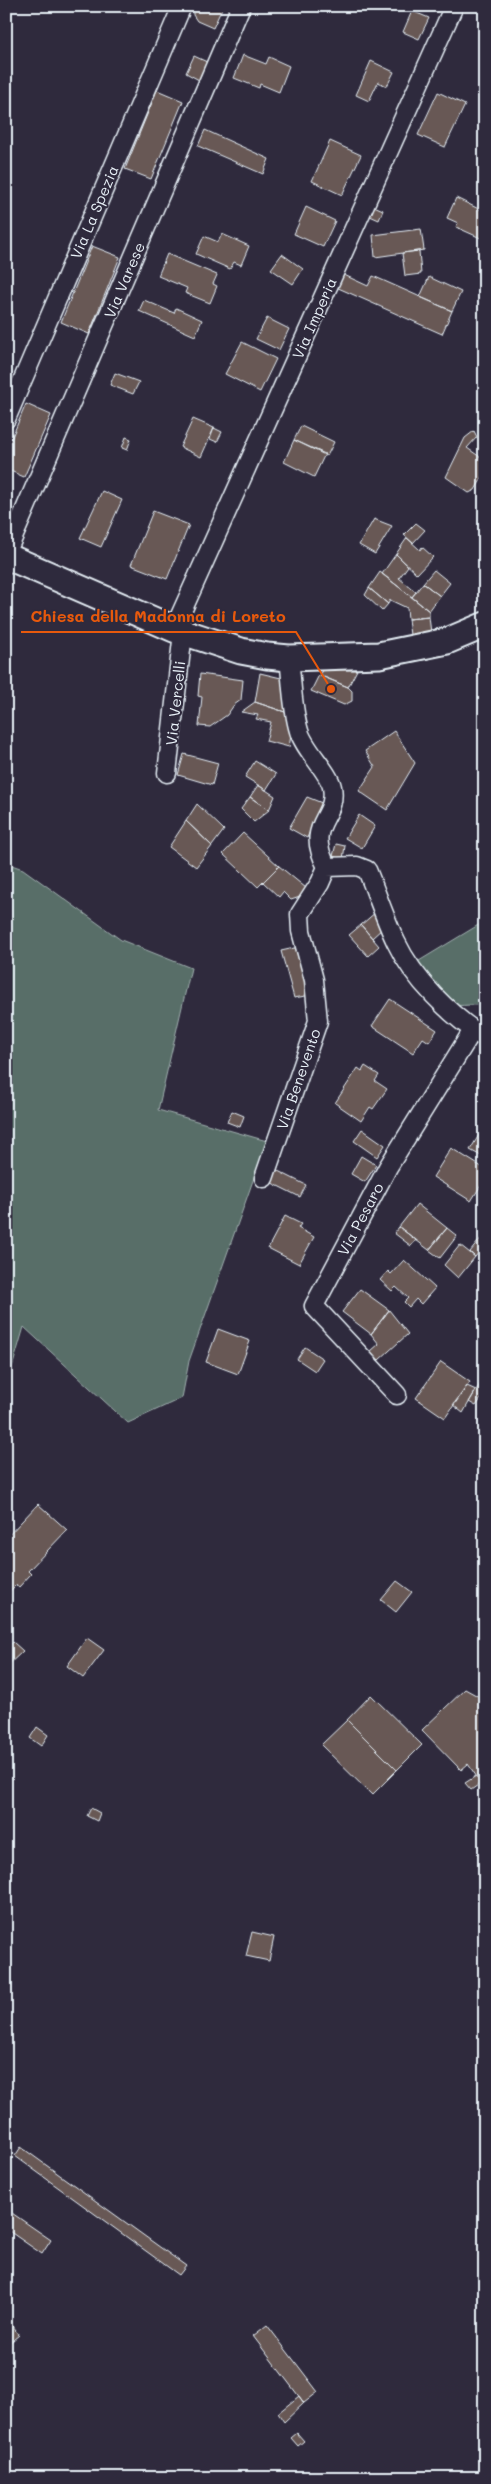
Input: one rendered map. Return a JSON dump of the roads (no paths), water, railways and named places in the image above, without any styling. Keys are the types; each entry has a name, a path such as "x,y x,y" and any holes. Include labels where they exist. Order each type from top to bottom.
{"main road":[{"path":"6,555 178,631 241,651 289,658 379,655 447,641 485,625"}],"street":[{"name":"Via La Spezia","path":"6,419 182,6"},
{"name":"Via Varese","path":"6,555 241,6"},
{"name":"Via Imperia","path":"178,631 454,6"},
{"name":"Via Vercelli","path":"167,773 178,631"},
{"path":"289,658 299,732 332,785 333,798 317,836 319,851 327,867 357,866 367,870 396,942 405,957 418,976 448,1009 479,1034"},
{"name":"Via Benevento","path":"264,1178 318,1021 314,980 301,930 300,914 320,883 327,867"},
{"name":"Via Pesaro","path":"396,1395 314,1306 388,1167 479,1034"}],"place":[{"name":"Chiesa della Madonna di Loreto","path":"331,689"}]}
